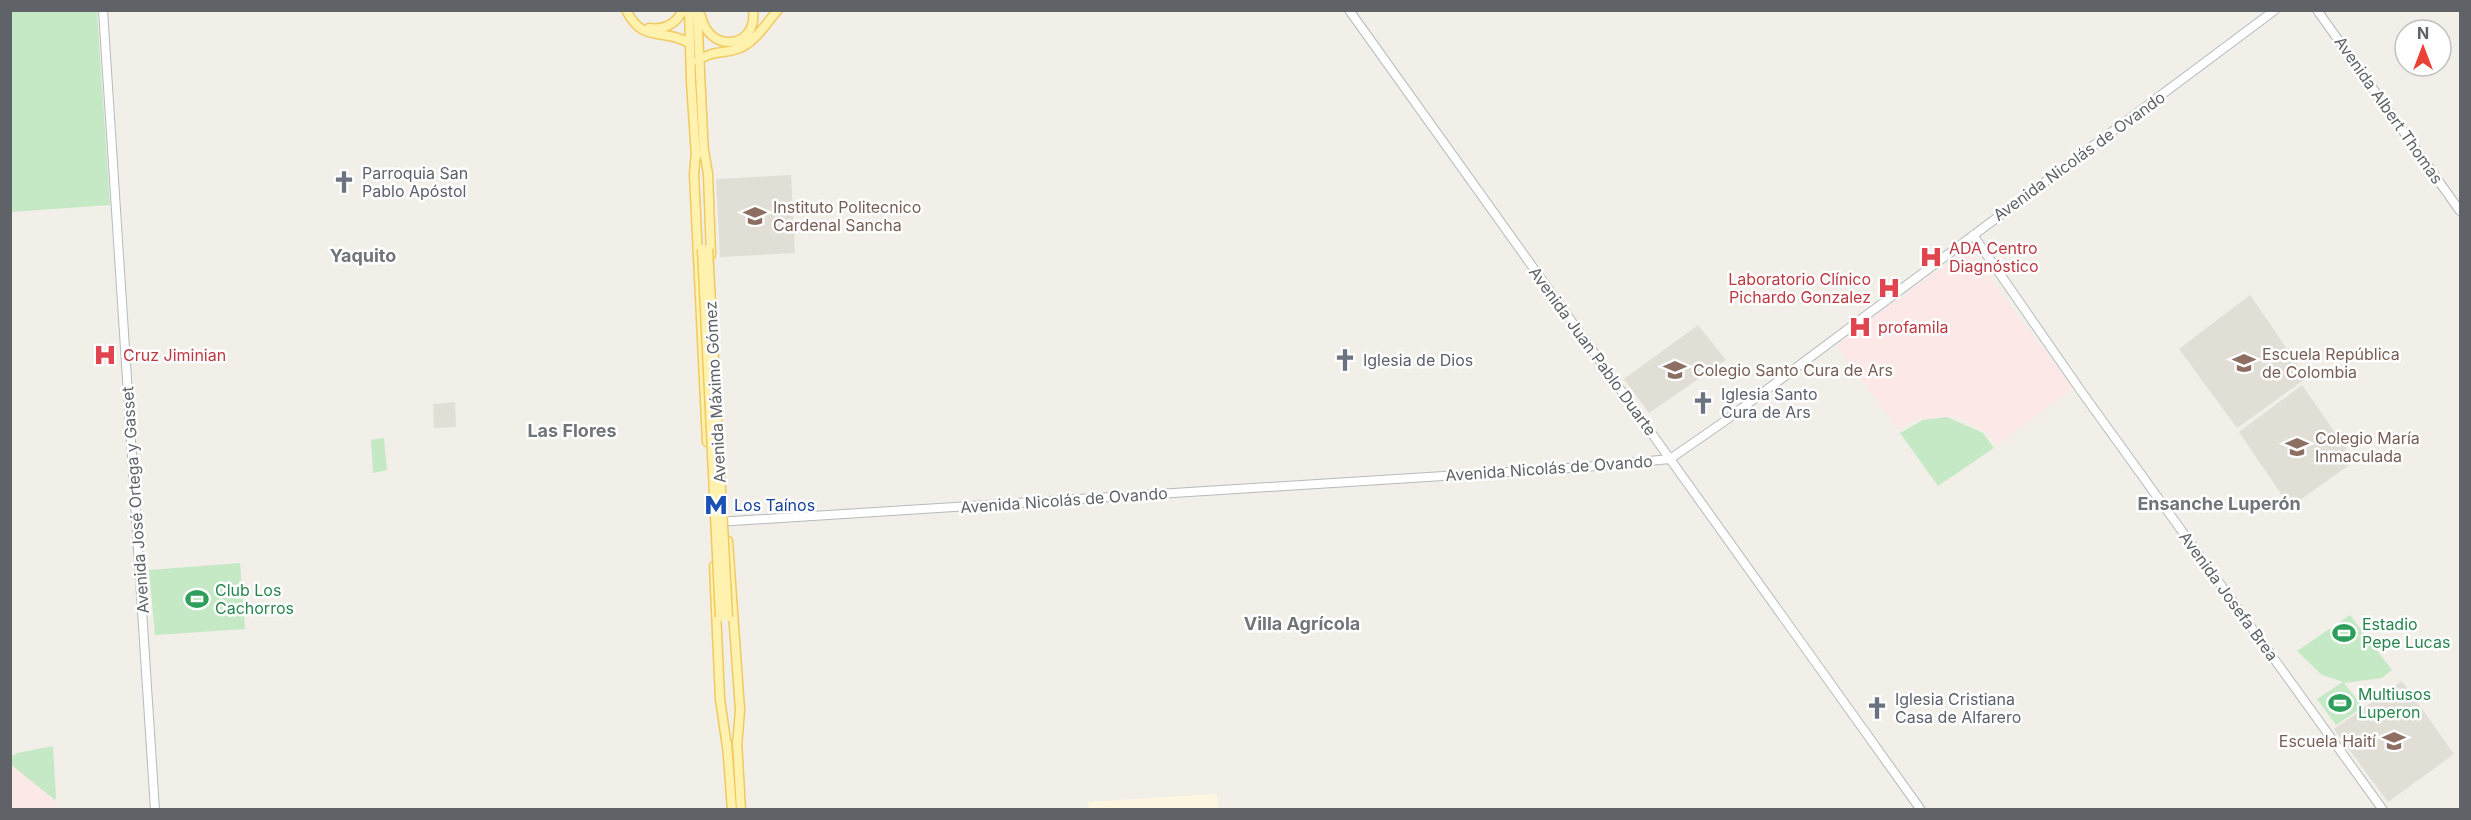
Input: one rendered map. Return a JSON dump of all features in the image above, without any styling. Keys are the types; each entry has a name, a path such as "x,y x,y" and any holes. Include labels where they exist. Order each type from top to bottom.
{"main road":[{"name":"Avenida José Ortega y Gasset","path":"103,10 156,810"},
{"path":"626,10 636,27 642,31 674,36 689,44"},
{"path":"631,10 638,22 646,28 658,29 677,20 683,10"},
{"name":"Avenida Máximo Gómez","path":"689,10 689,44 700,151"},
{"path":"699,10 708,34 714,39 733,42 744,38 751,31 754,22 753,10"},
{"name":"Avenida Máximo Gómez","path":"699,10 700,151 724,617 727,747 732,810"},
{"path":"698,61 707,54 735,50 745,46 753,40 778,10"},
{"name":"Avenida Juan Pablo Duarte","path":"1349,10 1921,810"},
{"name":"Avenida Nicolás de Ovando","path":"712,522 1585,467 1670,459 1726,420 2276,10"},
{"name":"Avenida Albert Thomas","path":"2317,10 2460,211"},
{"path":"700,151 708,174 715,346 740,710 737,747"},
{"path":"700,151 694,174 697,257 719,688 727,747"},
{"name":"Avenida Josefa Brea","path":"1973,235 2081,391 2383,810"},
{"name":"Avenida Máximo Gómez","path":"724,617 741,810"}],"shaded area":[{"name":"Instituto Politecnico Cardenal Sancha","path":"791,175 795,253 720,257 716,179"},
{"path":"1966,247 2073,388 1998,445 1986,432 1966,420 1952,416 1916,420 1898,429 1836,345"},
{"name":"Escuela República de Colombia","path":"2250,295 2307,378 2237,428 2179,349"},
{"name":"Colegio Santo Cura de Ars","path":"1698,325 1726,360 1649,413 1624,379"},
{"name":"Colegio María Inmaculada","path":"2302,385 2355,461 2290,507 2239,432"},
{"path":"455,402 456,427 434,428 433,404"},
{"name":"Escuela Haití","path":"2402,681 2454,754 2388,802 2334,729"},
{"path":"10,764 55,800 56,809 11,809"},
{"path":"1217,794 1218,809 1089,809 1088,802"}],"green space":[{"path":"11,10 97,11 110,205 11,212"},
{"path":"1947,417 1983,433 1994,448 1938,486 1900,433 1923,420"},
{"path":"384,438 387,470 373,473 371,440"},
{"name":"Club Los Cachorros","path":"240,563 245,629 155,635 149,570"},
{"name":"Estadio Pepe Lucas","path":"2350,615 2392,670 2382,678 2344,683 2363,707 2336,725 2317,699 2343,682 2322,675 2297,651"},
{"path":"53,746 55,800 10,764 11,757 17,753"}],"place":[{"name":"Parroquia San Pablo Apóstol","path":"344,182"},
{"name":"Instituto Politecnico Cardenal Sancha","path":"755,216"},
{"name":"ADA Centro Diagnóstico","path":"1931,257"},
{"name":"Laboratorio Clínico Pichardo Gonzalez","path":"1889,288"},
{"name":"profamila","path":"1860,327"},
{"name":"Cruz Jiminian","path":"105,355"},
{"name":"Iglesia de Dios","path":"1345,360"},
{"name":"Escuela República de Colombia","path":"2244,363"},
{"name":"Colegio Santo Cura de Ars","path":"1675,370"},
{"name":"Iglesia Santo Cura de Ars","path":"1703,403"},
{"name":"Colegio María Inmaculada","path":"2297,447"},
{"name":"Los Taínos","path":"716,505"},
{"name":"Club Los Cachorros","path":"197,599"},
{"name":"Estadio Pepe Lucas","path":"2344,633"},
{"name":"Multiusos Luperon","path":"2340,703"},
{"name":"Iglesia Cristiana Casa de Alfarero","path":"1877,708"},
{"name":"Escuela Haití","path":"2394,741"}],"district":[{"name":"Yaquito","path":"363,256"},
{"name":"Las Flores","path":"572,431"},
{"name":"Ensanche Luperón","path":"2219,504"},
{"name":"Villa Agrícola","path":"1302,624"}]}
